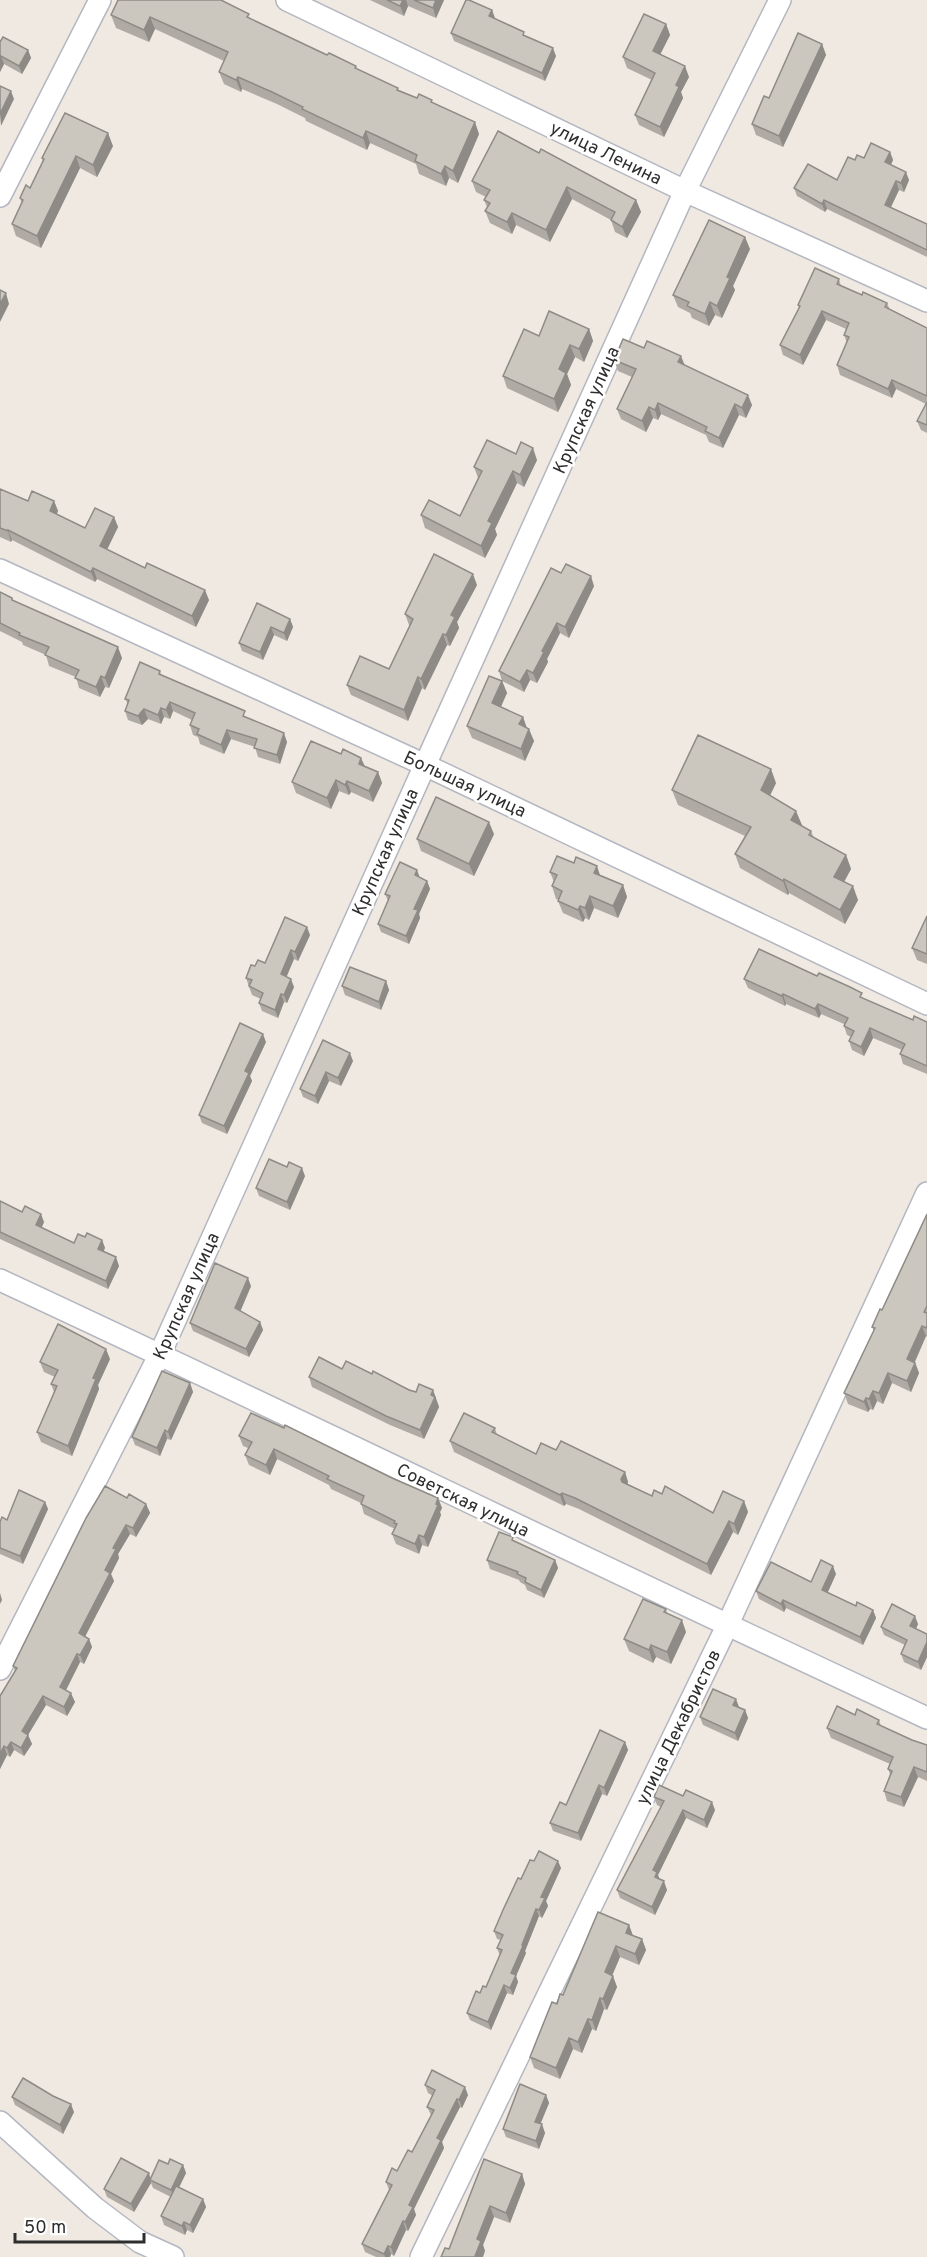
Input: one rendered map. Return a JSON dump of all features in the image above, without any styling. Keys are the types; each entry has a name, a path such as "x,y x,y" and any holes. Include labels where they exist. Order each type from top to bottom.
{"street":[{"path":"0,196 100,0"},
{"name":"улица Ленина","path":"287,0 685,191 927,301"},
{"name":"Крупская улица","path":"0,1669 160,1354 685,191 780,0"},
{"name":"Большая улица","path":"0,570 425,765 927,1004"},
{"name":"улица Декабристов","path":"421,2257 727,1626 927,1193"},
{"name":"Советская улица","path":"0,1280 160,1354 727,1626 927,1718"},
{"path":"0,2122 95,2208 140,2242 173,2257"}],"building":[{"path":"118,0 221,0 249,14 247,17 327,55 329,53 356,66 355,68 398,88 397,90 417,98 419,94 475,122 453,171 445,166 441,174 415,161 417,155 377,136 366,131 363,138 272,92 238,77 236,80 219,72 228,52 150,17 144,30 111,15"},
{"path":"387,0 403,0 400,6"},
{"path":"414,0 436,0 433,8"},
{"path":"466,0 492,10 489,16 553,48 542,73 451,33"},
{"path":"644,14 666,24 653,51 685,66 676,85 679,87 660,127 635,115 655,73 623,57"},
{"path":"798,33 822,44 779,136 752,124 764,96 769,98"},
{"path":"3,37 28,50 19,66 1,56 0,58 0,42"},
{"path":"0,86 11,91 0,114"},
{"path":"65,113 108,133 93,165 76,156 37,236 12,224 23,200 20,198 26,185 30,188 44,159 42,158"},
{"path":"498,131 539,153 541,149 636,200 622,227 611,220 615,212 567,187 546,230 512,213 507,222 485,211 490,203 484,200 490,190 472,181"},
{"path":"871,143 890,152 885,162 906,172 901,183 896,181 885,205 927,224 927,250 824,200 822,204 794,188 808,164 837,180 848,157 855,160 857,155 864,158"},
{"path":"709,220 745,237 717,306 710,302 705,314 687,306 689,302 673,295"},
{"path":"815,268 839,279 837,284 887,303 885,307 927,328 927,396 892,380 888,389 837,365 849,337 844,335 849,323 822,311 800,355 780,345 800,306 798,305"},
{"path":"0,290 6,293 0,304"},
{"path":"549,311 589,329 579,349 570,345 559,369 566,373 554,399 503,376 524,329 539,336"},
{"path":"623,339 644,348 647,341 681,356 678,362 748,395 742,408 735,404 719,438 705,431 707,427 658,403 655,410 649,407 642,421 617,409 636,369 614,360"},
{"path":"927,402 927,425 917,421"},
{"path":"487,440 516,454 521,442 533,448 520,475 513,471 488,521 492,523 481,546 421,515 429,500 460,516 482,471 474,467"},
{"path":"0,489 28,501 32,491 54,501 50,511 85,528 95,508 114,517 100,546 145,568 147,563 205,590 192,616 93,568 91,572 0,528"},
{"path":"434,554 473,574 451,615 455,617 446,635 443,634 421,679 418,677 404,710 347,685 360,656 389,669 413,619 405,614"},
{"path":"566,564 591,576 565,627 557,623 533,673 527,670 520,682 499,671 551,568 561,573"},
{"path":"0,592 12,600 118,647 105,678 101,676 96,687 75,678 79,670 45,655 49,647 19,635 20,633 0,623"},
{"path":"257,603 290,619 284,633 271,627 260,652 239,643"},
{"path":"140,662 160,671 159,674 245,711 243,716 284,733 277,755 254,748 257,739 227,730 221,745 197,734 199,729 190,725 195,713 170,702 166,710 161,708 158,715 144,709 138,716 125,711 129,700 125,699"},
{"path":"489,676 502,681 492,703 523,717 519,724 529,729 521,749 467,726"},
{"path":"698,735 771,769 761,790 796,811 791,820 811,831 809,835 846,855 834,877 853,886 840,910 735,854 751,827 672,790"},
{"path":"311,741 341,754 343,749 361,758 359,764 378,772 369,791 347,781 345,785 336,780 327,798 292,782"},
{"path":"436,797 489,822 469,864 417,839"},
{"path":"557,856 574,863 576,857 597,866 594,873 623,885 613,906 590,896 585,908 580,906 578,910 558,901 562,891 552,886 557,875 550,872"},
{"path":"400,862 417,870 415,875 427,881 414,909 418,910 406,936 378,924 390,896 385,894"},
{"path":"927,916 927,954 912,948"},
{"path":"285,917 307,927 295,952 291,950 281,974 291,979 284,995 281,994 275,1010 259,1003 263,993 249,986 252,980 246,978 251,965 255,966 258,960 265,963"},
{"path":"759,949 817,976 819,973 850,987 862,993 860,997 913,1020 914,1016 927,1022 927,1066 900,1054 905,1044 870,1028 861,1047 849,1041 854,1031 844,1026 848,1018 818,1004 815,1009 744,979"},
{"path":"350,967 386,981 379,1002 342,986"},
{"path":"240,1023 263,1034 245,1071 249,1073 224,1126 199,1115"},
{"path":"323,1040 350,1053 338,1078 326,1072 315,1096 300,1089"},
{"path":"269,1159 287,1167 289,1162 302,1168 287,1202 256,1188"},
{"path":"0,1201 22,1212 25,1206 41,1214 36,1225 74,1243 78,1234 85,1237 87,1233 102,1240 98,1249 116,1257 106,1281 0,1232"},
{"path":"927,1214 927,1306 924,1312 927,1313 927,1325 926,1328 922,1326 907,1359 915,1363 907,1381 888,1373 879,1393 873,1391 869,1399 866,1398 864,1402 844,1393 875,1328 872,1327 880,1309 882,1310"},
{"path":"215,1263 248,1278 235,1308 260,1322 246,1349 190,1323"},
{"path":"58,1324 106,1349 68,1446 37,1432 57,1386 51,1384 58,1370 40,1362"},
{"path":"319,1357 342,1369 346,1361 372,1374 373,1371 409,1390 416,1392 419,1384 433,1390 431,1395 435,1397 420,1430 386,1416 309,1377"},
{"path":"162,1371 190,1383 168,1432 165,1430 157,1448 132,1437"},
{"path":"251,1413 284,1428 285,1425 438,1498 436,1504 438,1505 424,1537 419,1535 415,1544 392,1534 397,1524 394,1523 395,1521 361,1504 364,1496 327,1479 329,1476 274,1449 266,1465 245,1455 252,1442 239,1436"},
{"path":"464,1413 495,1428 492,1432 536,1454 541,1443 556,1450 561,1441 625,1472 621,1479 622,1482 652,1496 654,1490 662,1494 665,1486 713,1513 723,1491 744,1501 734,1524 729,1521 707,1564 575,1498 562,1493 560,1495 450,1441"},
{"path":"105,1486 127,1498 129,1494 146,1504 133,1528 126,1525 113,1548 116,1549 105,1570 110,1573 79,1633 89,1639 80,1655 77,1654 60,1687 71,1693 64,1707 43,1696 22,1731 28,1735 21,1748 11,1742 7,1748 4,1746 0,1754 0,1696 17,1668 13,1666 86,1518"},
{"path":"19,1490 45,1502 20,1556 0,1548 0,1522 2,1517 7,1520"},
{"path":"499,1532 555,1560 541,1590 525,1582 526,1578 517,1574 518,1572 487,1560"},
{"path":"821,1560 833,1566 822,1590 856,1606 857,1602 873,1610 860,1637 783,1600 781,1604 756,1591 771,1562 811,1582"},
{"path":"643,1599 666,1609 664,1612 682,1620 667,1652 651,1645 649,1650 624,1639"},
{"path":"892,1604 915,1616 910,1626 927,1634 927,1642 918,1662 901,1654 907,1640 881,1627"},
{"path":"713,1689 736,1699 733,1705 745,1710 735,1733 700,1717"},
{"path":"837,1706 855,1715 857,1709 879,1720 877,1724 927,1745 927,1772 914,1767 901,1797 884,1791 892,1771 888,1769 893,1757 827,1728"},
{"path":"600,1730 625,1742 604,1788 599,1785 578,1833 550,1823 560,1802 566,1805"},
{"path":"659,1785 683,1796 686,1790 712,1802 704,1820 683,1810 653,1870 657,1872 655,1877 664,1881 652,1907 617,1890 664,1801 654,1797"},
{"path":"539,1851 558,1861 541,1897 545,1898 539,1910 536,1909 511,1973 516,1975 510,1988 504,1985 488,2022 467,2013 476,1991 480,1993 483,1986 486,1987 502,1950 497,1948 503,1935 494,1931 503,1910 518,1878 521,1879 530,1860 534,1861"},
{"path":"598,1912 629,1925 626,1933 642,1939 635,1954 616,1946 605,1972 613,1976 603,1999 600,1998 592,2020 588,2019 578,2042 569,2038 556,2068 530,2057 552,2002 557,2004 560,1994 563,1995"},
{"path":"432,2070 465,2087 437,2138 441,2140 409,2205 413,2207 405,2222 403,2221 391,2247 388,2246 384,2254 362,2244 392,2185 386,2182 392,2168 397,2171 408,2150 412,2152 434,2110 427,2107 435,2090 425,2085"},
{"path":"23,2078 71,2104 60,2125 12,2097"},
{"path":"520,2084 546,2095 535,2122 542,2124 536,2141 503,2129"},
{"path":"121,2158 149,2173 131,2204 104,2189"},
{"path":"170,2159 183,2165 171,2190 150,2180 159,2160 168,2164"},
{"path":"484,2159 522,2174 506,2213 490,2206 477,2239 481,2241 475,2256 478,2257 441,2257 445,2248 449,2249"},
{"path":"176,2186 203,2199 190,2225 184,2222 182,2226 161,2216"}]}
